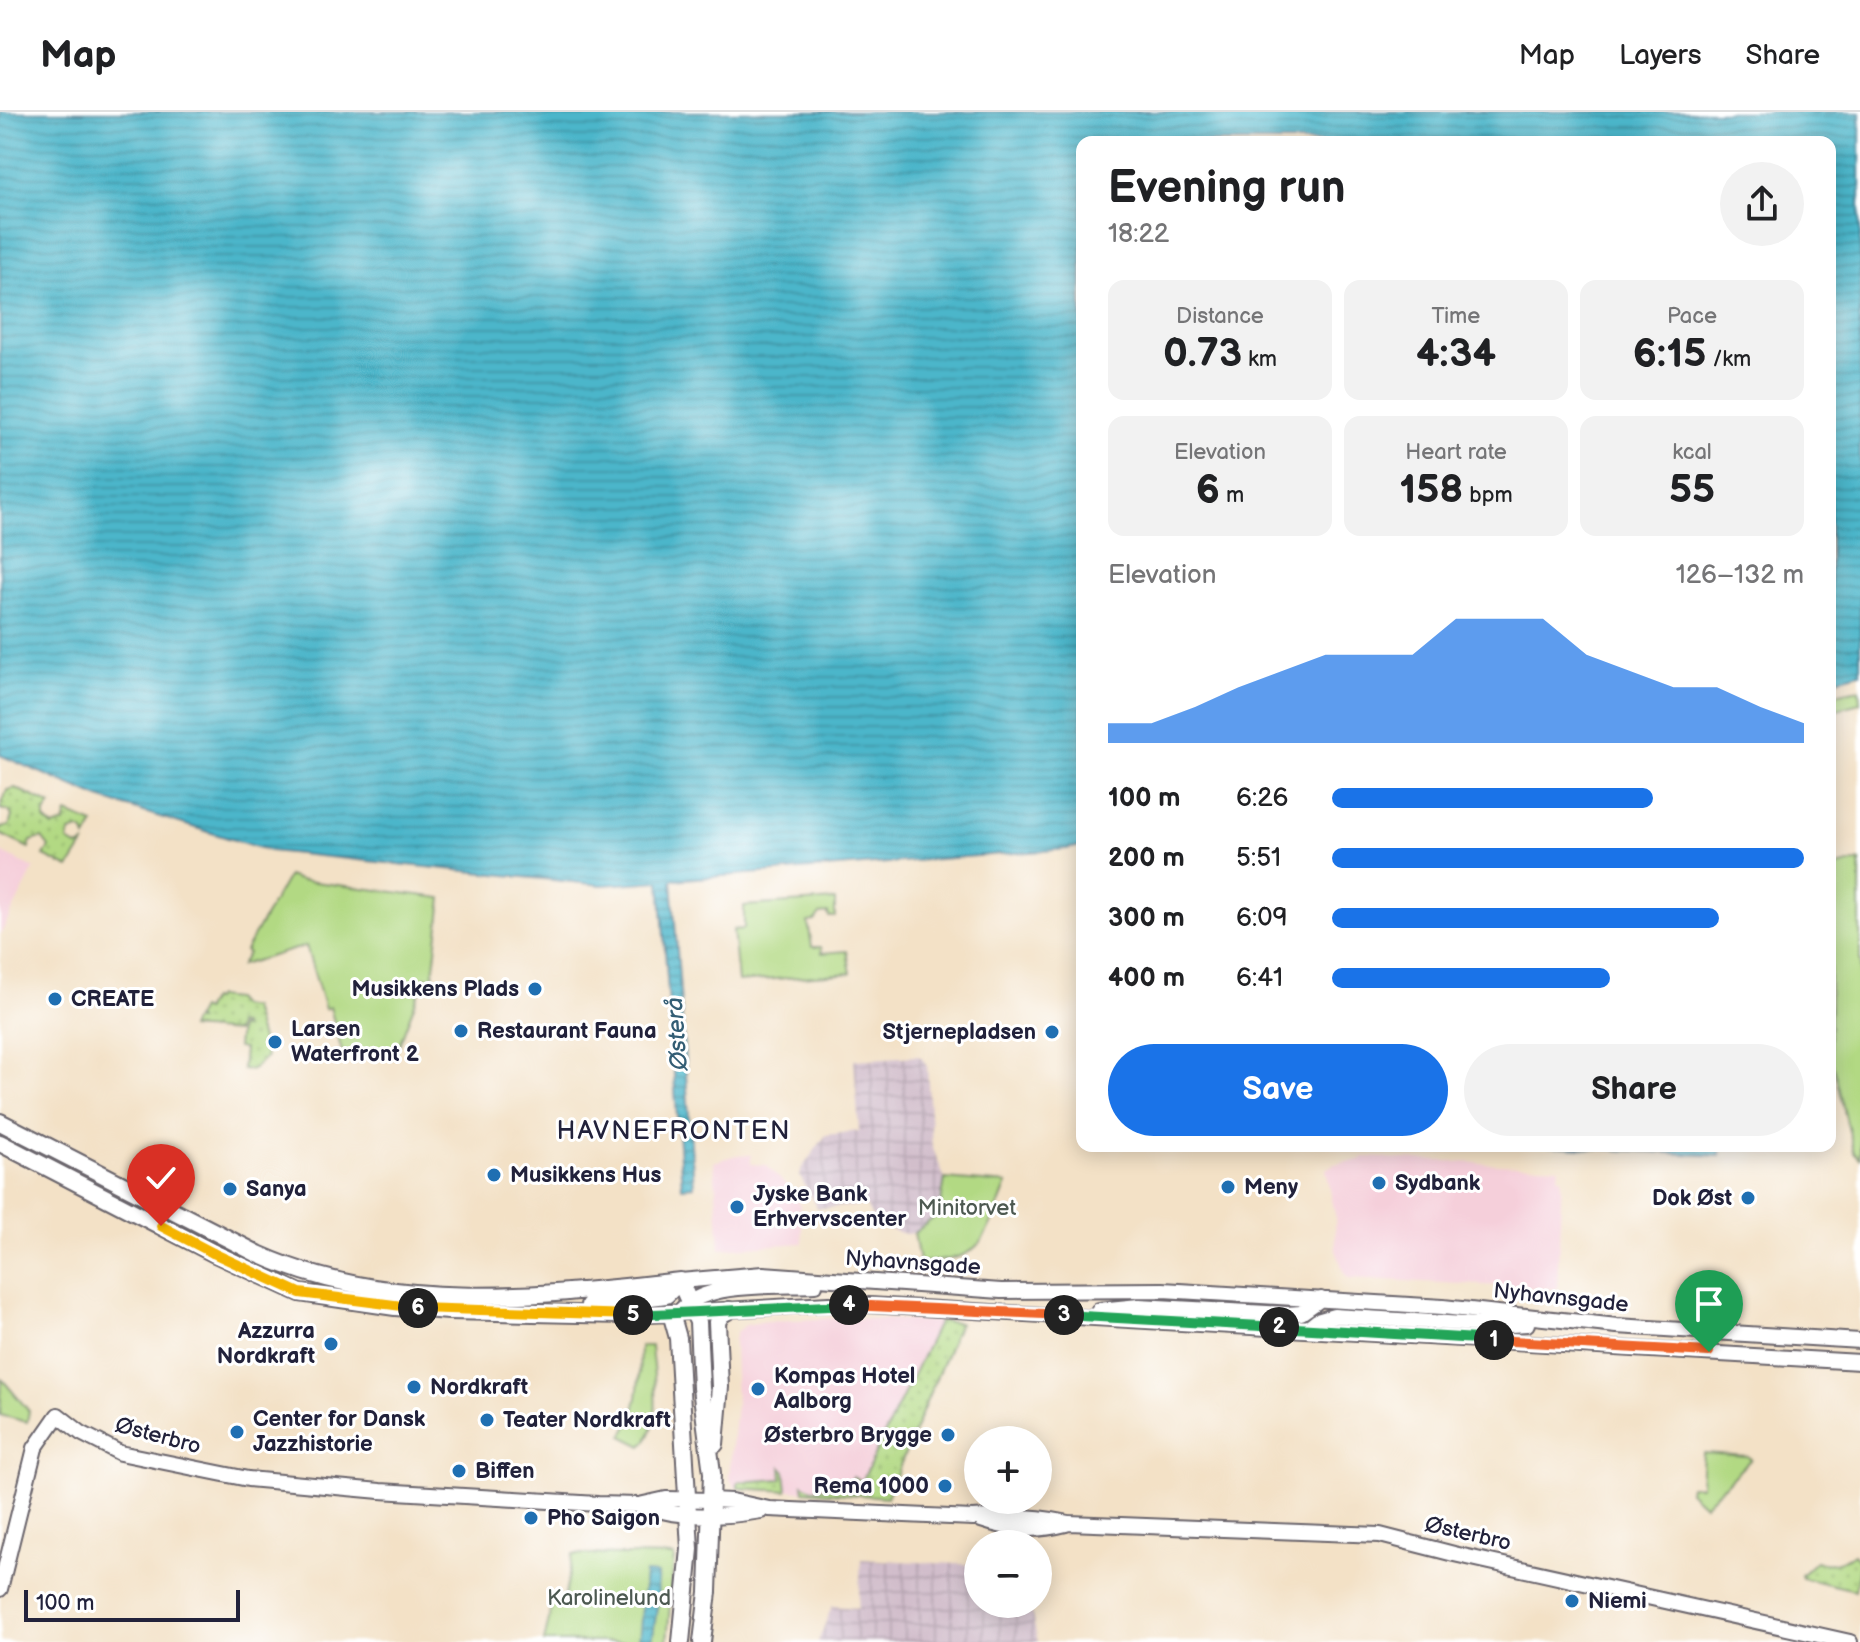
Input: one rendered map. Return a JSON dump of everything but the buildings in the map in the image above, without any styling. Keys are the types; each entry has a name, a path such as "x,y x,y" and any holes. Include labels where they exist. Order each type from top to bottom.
{"main road":[{"name":"Nyhavnsgade","path":"0,1122 258,1254 318,1277 401,1292 474,1296 592,1290 680,1281"},
{"name":"Nyhavnsgade","path":"0,1143 215,1254 300,1293 395,1307 624,1315 684,1309"},
{"path":"680,1281 684,1309 678,1338 690,1549 681,1642"},
{"path":"529,1312 652,1298 666,1295 680,1281"},
{"path":"684,1309 698,1322 701,1388 712,1473"},
{"path":"702,1642 708,1592 712,1473 720,1387 717,1322 729,1310"}],"street":[{"name":"Nyhavnsgade","path":"680,1281 763,1274 1001,1291 1149,1289 1443,1307 1564,1322 1860,1341"},
{"path":"684,1309 711,1292 872,1283"},
{"path":"1051,1314 1139,1306 1287,1314 1301,1313 1321,1299"},
{"name":"Nyhavnsgade","path":"684,1309 729,1310 829,1304 1051,1314 1860,1362"},
{"path":"1307,1329 1317,1321 1334,1316 1495,1326 1564,1322"},
{"name":"Østerbro","path":"0,1589 35,1448 58,1415 81,1433 120,1453 248,1479 380,1491 639,1505 666,1499 687,1507 711,1508 732,1501 769,1509 973,1518 1007,1529 1043,1530 1069,1523 1380,1535 1850,1642"}],"shaded area":[{"path":"0,851 34,869 0,935"},
{"path":"921,1057 927,1066 932,1146 945,1179 939,1214 914,1233 906,1234 882,1228 866,1206 817,1208 800,1176 802,1168 826,1135 859,1131 854,1060"},
{"path":"737,1155 751,1155 751,1164 766,1165 791,1190 800,1205 803,1243 720,1249 714,1162"},
{"path":"1363,1157 1559,1167 1558,1177 1562,1177 1557,1289 1348,1278 1336,1250 1335,1214 1326,1169 1334,1164 1362,1160"},
{"path":"846,1318 939,1321 857,1494 735,1487 729,1477 736,1405 734,1340 737,1331 746,1325 767,1321"},
{"path":"861,1559 964,1564 964,1618 1033,1618 1038,1642 818,1642 832,1606 858,1608"}],"green space":[{"path":"1859,689 1860,703 1836,709 1836,694"},
{"path":"15,788 51,805 45,813 45,820 53,827 64,823 67,813 94,824 86,838 79,829 70,832 68,841 78,847 84,844 69,868 44,856 49,847 42,838 31,841 29,848 0,834 0,828 9,826 12,816 9,811 0,809 7,790"},
{"path":"1860,861 1860,1158 1854,1152 1836,1078 1836,867"},
{"path":"288,876 299,880 442,898 433,977 425,977 394,1058 342,1052 330,1007 325,1009 306,946 241,965 248,953 245,951"},
{"path":"835,900 835,917 829,917 828,913 820,914 815,921 808,922 812,947 821,947 822,953 847,951 851,973 738,982 733,930 744,929 744,906"},
{"path":"211,999 234,999 240,1006 252,1008 266,1057 252,1070 242,1069 244,1049 237,1048 239,1027 243,1028 242,1025 237,1024 236,1032 190,1028 193,1021 198,1021 195,1018 200,1009 204,1011"},
{"name":"Minitorvet","path":"945,1179 1007,1184 980,1243 958,1257 919,1262 914,1233 939,1214"},
{"path":"939,1321 959,1323 887,1497 804,1491 803,1484 812,1489 848,1486 853,1477 862,1481"},
{"path":"640,1346 651,1346 656,1399 653,1425 642,1446 622,1436 636,1404"},
{"path":"2,1379 29,1411 27,1422 0,1415"},
{"path":"1703,1453 1747,1456 1751,1459 1704,1505 1689,1491 1690,1486 1701,1486"},
{"path":"781,1467 785,1471 787,1491 738,1488 738,1482 782,1479"},
{"name":"Karolinelund","path":"573,1554 674,1556 667,1642 544,1642 552,1605 563,1605"},
{"path":"1853,1554 1860,1561 1855,1590 1802,1578 1801,1575 1816,1561 1835,1562"}],"water":[{"name":"Østerå","path":"0,112 1860,112 1860,673 1836,679 1836,136 1076,136 1076,847 672,880 694,1186 682,1187 660,881 602,885 270,851 102,799 0,755"},
{"path":"1651,1152 1720,1152 1720,1156"},
{"path":"645,1573 657,1574 658,1601 652,1642 639,1642"}],"place":[{"name":"Musikkens Plads","path":"535,989"},
{"name":"CREATE","path":"55,999"},
{"name":"Restaurant Fauna","path":"461,1031"},
{"name":"Stjernepladsen","path":"1052,1032"},
{"name":"Larsen Waterfront 2","path":"275,1042"},
{"name":"Musikkens Hus","path":"494,1175"},
{"name":"Sydbank","path":"1379,1183"},
{"name":"Meny","path":"1228,1187"},
{"name":"Sanya","path":"230,1189"},
{"name":"Dok Øst","path":"1748,1198"},
{"name":"Jyske Bank Erhvervscenter","path":"737,1207"},
{"name":"Azzurra Nordkraft","path":"331,1344"},
{"name":"Nordkraft","path":"414,1387"},
{"name":"Kompas Hotel Aalborg","path":"758,1389"},
{"name":"Teater Nordkraft","path":"487,1420"},
{"name":"Center for Dansk Jazzhistorie","path":"237,1432"},
{"name":"Østerbro Brygge","path":"948,1435"},
{"name":"Biffen","path":"459,1471"},
{"name":"Rema 1000","path":"945,1486"},
{"name":"Pho Saigon","path":"531,1518"},
{"name":"Niemi","path":"1572,1601"}],"district":[{"name":"HAVNEFRONTEN","path":"674,1131"}],"route":[{"path":"161,1226 300,1293 449,1311 624,1315 829,1304 869,1305 1709,1352"}]}
